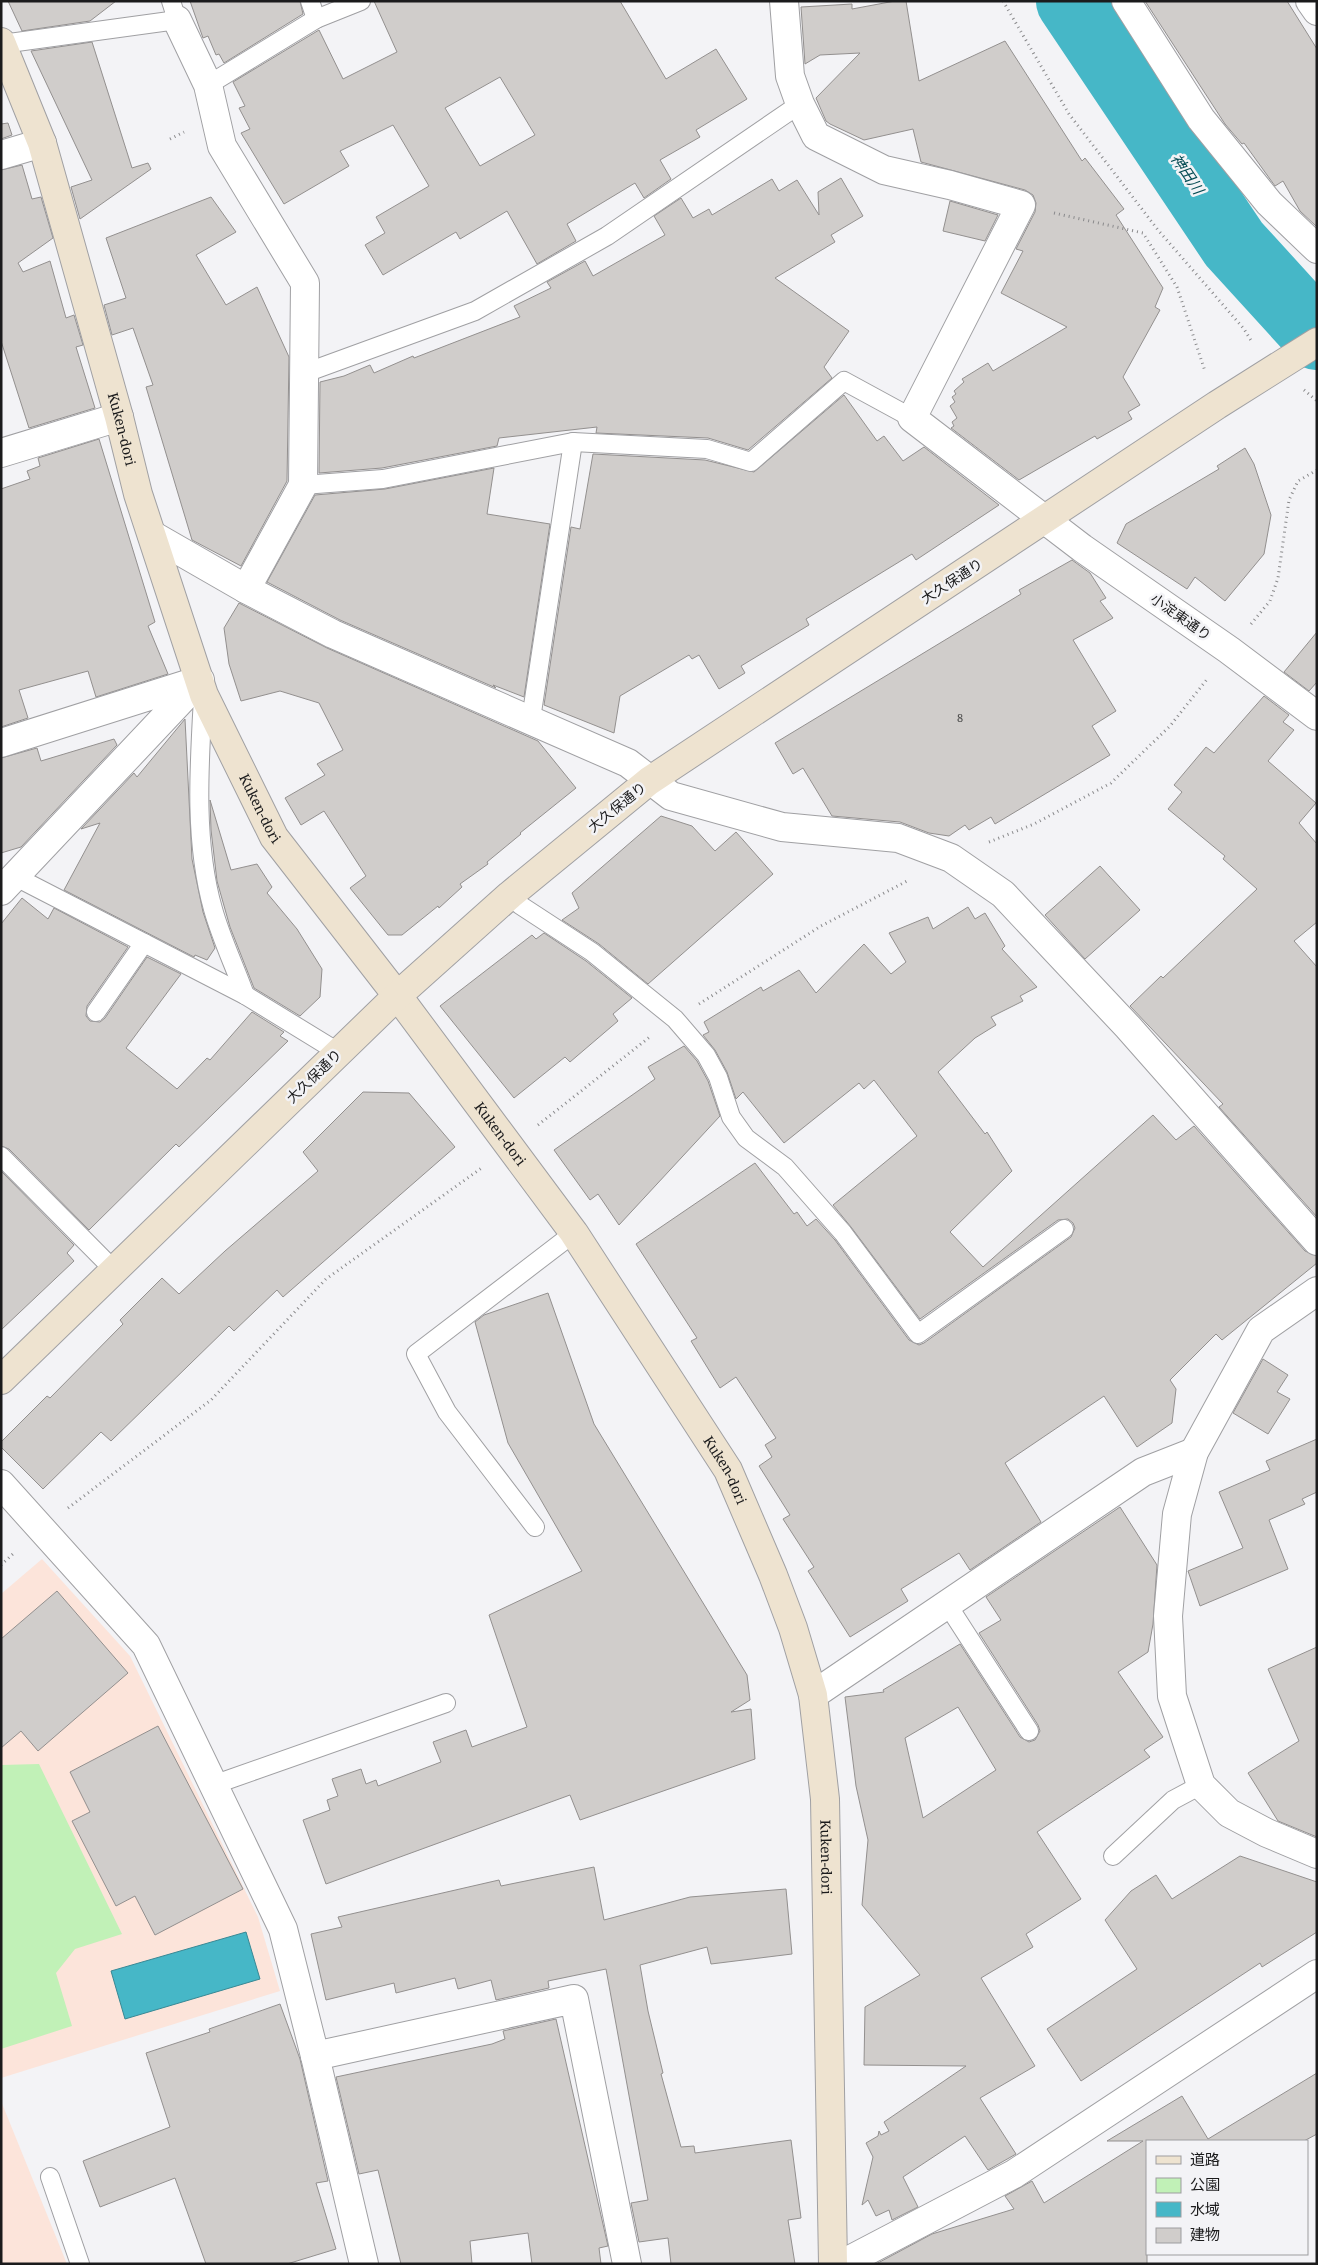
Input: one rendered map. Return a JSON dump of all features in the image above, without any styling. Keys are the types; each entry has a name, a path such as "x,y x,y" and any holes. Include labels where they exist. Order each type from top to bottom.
{"street":[{"path":"784,1 790,76 800,104 816,136 884,170 950,185 1021,205 912,418"},
{"path":"1126,1 1201,119 1269,203 1317,249"},
{"path":"1310,1 1317,10"},
{"path":"174,11 208,85 222,146 305,283 303,484 246,589"},
{"name":"Kuken-dori","path":"2,43 42,143 119,417 138,494 202,687 274,837 397,996 574,1233 728,1470 773,1575 793,1628 813,1695 825,1799 833,2264"},
{"path":"1,155 42,143"},
{"name":"大久保通り","path":"1,1380 397,996 510,895 649,781 1217,405 1293,373 1317,342"},
{"path":"1,453 119,417"},
{"name":"小淀東通り","path":"912,418 1046,518 1082,548 1315,711"},
{"path":"152,535 246,589 333,634 628,763 671,796 782,827 898,838 951,858 1003,894 1128,1027 1317,1241"},
{"path":"1,743 202,687"},
{"path":"8,884 202,687"},
{"path":"1317,1291 1261,1330 1194,1452 1177,1514 1168,1616 1172,1696 1201,1785 1229,1813 1267,1833 1317,1854"},
{"path":"813,1695 1143,1472 1194,1452"},
{"path":"1,1484 146,1645 283,1929 364,2264"},
{"path":"842,2264 1014,2174 1317,1974"},
{"path":"315,2056 574,2000 628,2264"}],"lane":[{"path":"310,1 316,19"},
{"path":"208,85 316,19 361,1"},
{"path":"2,43 174,11"},
{"path":"305,372 475,311 607,236 800,104"},
{"path":"303,484 383,480 573,442 707,449 751,462 844,381 912,418"},
{"path":"531,719 573,442"},
{"path":"202,687 199,767 203,862 213,910 245,995"},
{"path":"8,884 144,943 245,995 338,1052"},
{"path":"510,895 520,904 592,952 675,1019 706,1055 718,1077 732,1118 746,1138 785,1167 836,1226 918,1334 1064,1229"},
{"path":"96,1012 144,943"},
{"path":"1,1156 114,1270"},
{"path":"535,1527 447,1412 416,1354 574,1233"},
{"path":"948,1604 1029,1731"},
{"path":"213,1785 446,1703"},
{"path":"1113,1856 1173,1800 1201,1785"},
{"path":"50,2177 80,2264"}],"path":[{"path":"1003,1 1069,114 1158,230 1244,329 1254,345"},
{"path":"1021,205 1143,233 1176,287 1217,405"},
{"path":"1293,373 1317,401"},
{"path":"1289,500 1298,481 1317,470"}],"shaded area":[{"path":"42,1559 130,1656 258,1917 280,1991 1,2078 1,1594"},
{"path":"1,2101 67,2264 1,2264"}],"green space":[{"path":"39,1764 122,1934 75,1949 56,1973 72,2026 1,2049 1,1765"}],"water":[{"path":"246,1932 260,1979 125,2019 111,1971"}],"building":[{"path":"8,1 116,1 90,21 22,31"},
{"path":"190,1 300,1 303,14 224,63 219,54 216,55 208,36 203,38"},
{"path":"374,1 620,1 666,79 716,49 747,99 696,130 700,137 660,160 671,179 644,198 635,183 567,224 576,241 537,264 507,211 460,239 456,232 383,275 365,245 385,233 376,217 429,186 393,125 340,151 349,166 284,204 241,133 250,129 239,108 245,106 233,82 319,30 343,79 397,52","holes":["500,77 535,135 480,166 445,108"]},
{"path":"895,1 906,1 919,81 1005,41 1082,161 1085,158 1124,209 1116,215 1163,288 1155,307 1160,310 1123,377 1140,405 1128,412 1132,419 1097,439 1095,436 1019,480 951,428 954,426 952,422 957,418 950,406 955,402 952,397 956,394 954,391 964,382 962,379 988,363 993,371 1067,327 1001,293 1023,251 1016,249 1035,212 1036,203 1033,195 1025,190 921,162 913,129 864,140 830,124 826,121 816,98 860,53 820,55 805,64 801,7 852,4 852,9"},
{"path":"1145,1 1287,1 1317,49 1317,227 1300,211 1283,181 1275,186 1244,143 1242,144 1225,124"},
{"path":"92,42 132,168 148,163 151,169 80,219 71,187 92,180 31,51"},
{"path":"8,123 12,135 1,139 1,124"},
{"path":"22,165 32,199 41,197 53,238 18,263 23,272 50,261 66,318 74,315 83,345 76,347 95,408 29,428 1,341 1,170"},
{"path":"841,178 863,216 831,235 835,242 775,278 849,331 824,367 832,378 748,450 708,438 596,433 597,427 499,438 497,446 382,468 319,473 320,382 344,376 370,365 374,373 413,356 414,358 520,317 514,306 551,288 547,282 585,261 593,276 665,235 654,216 681,198 693,218 709,209 712,215 772,179 779,191 797,180 819,215 818,192"},
{"path":"211,197 236,232 196,255 226,305 257,287 289,357 287,481 241,566 192,540 146,387 153,385 133,328 112,335 104,305 126,298 106,238"},
{"path":"950,201 998,215 985,241 943,231"},
{"path":"844,395 877,441 884,436 903,461 924,447 999,505 916,560 912,554 806,619 809,625 741,666 745,673 719,689 699,655 692,659 689,655 620,696 614,733 544,705 571,527 580,529 593,454 705,460 754,472"},
{"path":"99,439 155,622 148,626 168,674 96,697 88,671 19,690 28,718 1,727 1,489 30,479 27,471 40,466 38,458"},
{"path":"1245,448 1254,464 1271,515 1264,554 1225,601 1195,577 1187,589 1117,543 1126,524 1219,469 1217,466"},
{"path":"494,468 487,514 550,524 524,697 493,685 496,688 340,620 267,582 315,495 385,489"},
{"path":"1072,560 1090,573 1106,598 1100,601 1113,618 1073,640 1116,711 1092,726 1110,755 995,824 991,817 969,830 965,825 949,836 929,833 900,822 832,816 803,768 793,774 775,743 1021,594 1019,590"},
{"path":"239,603 327,648 538,741 576,788 520,833 487,862 488,864 460,884 462,887 439,908 438,906 402,935 388,935 350,888 366,876 324,811 301,825 285,798 325,775 317,764 343,750 319,703 280,691 241,701 229,664 224,628"},
{"path":"1317,632 1317,682 1309,691 1284,672"},
{"path":"1264,696 1289,715 1283,722 1294,730 1268,761 1316,803 1299,823 1317,844 1317,922 1294,941 1317,967 1317,1217 1219,1107 1223,1104 1130,1006 1161,976 1163,978 1257,889 1223,859 1225,856 1168,809 1182,792 1174,785 1206,747 1214,753"},
{"path":"185,719 192,859 203,912 215,948 207,960 195,955 194,957 64,890 100,823 81,829 134,773 137,777"},
{"path":"114,739 117,745 21,847 1,853 1,758 37,748 41,761"},
{"path":"210,800 231,870 257,864 272,887 267,893 297,929 322,969 320,997 300,1016 254,988 230,927 217,881 211,830"},
{"path":"661,816 692,826 715,851 736,832 773,874 648,984 599,944 562,920 579,908 572,893"},
{"path":"1100,866 1140,910 1085,959 1045,915"},
{"path":"22,898 48,919 54,908 128,947 87,1006 86,1016 90,1021 100,1022 105,1018 147,957 181,974 126,1048 177,1089 207,1058 210,1060 252,1012 284,1032 280,1036 288,1041 179,1147 176,1144 89,1230 9,1149 1,1146 1,924"},
{"path":"968,907 975,919 985,913 1005,946 1002,949 1037,987 1020,996 1023,1001 991,1017 996,1025 975,1038 938,1072 985,1134 987,1132 1012,1171 950,1232 983,1267 1153,1115 1176,1140 1194,1126 1305,1251 1317,1256 1317,1263 1222,1340 1216,1334 1170,1380 1176,1389 1172,1423 1137,1447 1104,1396 1005,1463 1041,1522 970,1570 959,1553 901,1589 908,1601 850,1637 808,1571 814,1567 783,1519 790,1515 759,1466 772,1457 765,1445 776,1438 736,1377 720,1388 691,1341 697,1338 636,1244 755,1163 794,1214 797,1212 807,1226 816,1219 835,1240 909,1340 919,1345 1071,1237 1075,1228 1073,1223 1068,1219 1058,1220 920,1319 833,1205 917,1136 874,1080 864,1089 859,1083 784,1143 743,1092 736,1099 727,1072 715,1050 703,1035 709,1032 704,1022 761,987 763,991 799,970 816,993 864,944 891,974 906,962 889,933 928,917 933,929"},
{"path":"544,933 586,961 632,998 613,1014 618,1021 570,1062 565,1057 514,1098 440,1006 532,935 536,939"},
{"path":"684,1046 697,1061 708,1081 720,1116 619,1225 598,1194 590,1200 554,1150 655,1079 648,1067"},
{"path":"363,1092 409,1093 455,1147 283,1297 277,1290 234,1331 229,1326 111,1441 101,1432 43,1489 1,1447 1,1442 47,1396 50,1398 123,1324 120,1320 162,1278 179,1294 225,1251 318,1171 303,1152"},
{"path":"1,1171 74,1245 67,1253 74,1261 1,1330"},
{"path":"548,1293 594,1424 747,1675 750,1700 731,1712 751,1709 755,1759 580,1820 570,1795 326,1884 303,1820 330,1810 327,1800 338,1796 332,1779 361,1769 366,1784 376,1780 378,1786 441,1762 433,1742 466,1730 472,1747 527,1727 489,1615 582,1571 508,1443 475,1322 484,1315"},
{"path":"1263,1359 1288,1375 1277,1392 1290,1399 1268,1434 1233,1413"},
{"path":"1317,1439 1317,1492 1302,1499 1305,1504 1269,1520 1288,1569 1200,1606 1188,1571 1243,1548 1219,1492 1270,1470 1266,1461"},
{"path":"1120,1507 1157,1565 1153,1624 1148,1652 1118,1672 1163,1737 1144,1750 1150,1757 1037,1832 1081,1899 1026,1934 1033,1947 981,1978 1035,2066 980,2098 1016,2154 988,2170 965,2136 903,2177 918,2207 892,2220 889,2210 876,2216 868,2200 862,2205 873,2157 866,2143 878,2136 879,2131 881,2135 889,2131 884,2122 966,2066 864,2065 865,2007 920,1975 862,1905 868,1840 856,1786 845,1697 884,1692 883,1690 960,1644 1020,1737 1029,1742 1035,1740 1040,1731 1038,1725 979,1633 1001,1620 986,1597","holes":["958,1707 996,1770 923,1818 905,1738"]},
{"path":"57,1591 128,1673 38,1751 21,1731 1,1748 1,1639"},
{"path":"1317,1647 1317,1837 1278,1821 1248,1773 1299,1741 1268,1669"},
{"path":"158,1726 243,1889 155,1935 135,1896 116,1906 72,1821 90,1812 70,1772"},
{"path":"1240,1856 1317,1882 1317,1932 1262,1967 1260,1963 1081,2081 1047,2029 1137,1969 1105,1920 1131,1891 1156,1875 1172,1899"},
{"path":"594,1867 604,1920 690,1897 786,1889 792,1954 711,1964 707,1947 640,1965 648,2011 663,2073 661,2074 681,2147 694,2146 695,2153 791,2140 801,2218 788,2220 795,2264 671,2264 668,2238 639,2242 631,2203 648,2200 606,1969 548,1981 549,1988 496,2000 491,1980 458,1989 455,1978 396,1993 394,1983 326,2000 311,1934 342,1927 338,1917 499,1880 501,1886"},
{"path":"280,2004 300,2059 328,2181 316,2183 336,2249 287,2264 206,2264 175,2178 100,2207 83,2161 170,2127 146,2053 210,2032 209,2029"},
{"path":"556,2019 608,2246 599,2248 601,2264 532,2264 528,2233 470,2241 472,2264 401,2264 378,2170 359,2174 336,2077 492,2044 505,2039 503,2031"},
{"path":"1317,2073 1317,2134 1306,2140 1146,2140 1147,2264 876,2264 932,2234 1014,2209 1005,2196 1032,2181 1044,2203 1143,2141 1107,2141 1182,2096 1208,2139"}],"waterway":[{"name":"神田川","path":"1071,1 1234,244 1317,335"}]}
